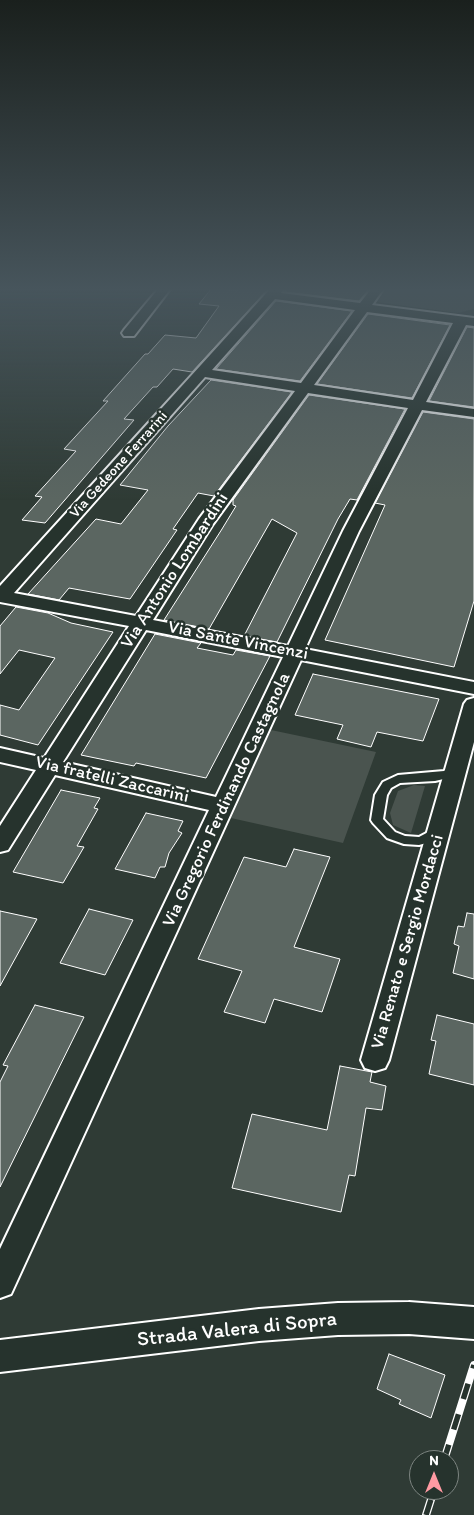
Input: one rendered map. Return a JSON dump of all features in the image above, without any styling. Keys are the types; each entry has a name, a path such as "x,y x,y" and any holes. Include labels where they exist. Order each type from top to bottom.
{"street":[{"name":"Via Gedeone Ferrarini","path":"1,596 215,359"},
{"name":"Via Antonio Lombardini","path":"0,844 205,523 324,359"},
{"name":"Via Gregorio Ferdinando Castagnola","path":"0,1283 352,531 418,405 446,359"},
{"path":"203,373 474,413"},
{"name":"Via Sante Vincenzi","path":"1,596 474,688"},
{"name":"Via Renato e Sergio Mordacci","path":"375,1060 474,704"},
{"name":"Via fratelli Zaccarini","path":"0,755 224,806"},
{"name":"Strada Valera di Sopra","path":"0,1356 258,1325 409,1318 474,1323"}],"lane":[{"name":"Via Renato e Sergio Mordacci","path":"441,823 436,832 426,839 412,841 391,835 377,820 381,795 387,785 398,779 442,776 452,770 458,762"}],"shaded area":[{"path":"271,730 376,752 343,843 231,818"},
{"path":"414,785 425,786 411,833 393,825 390,813 398,791"}],"building":[{"path":"141,359 204,359 192,372 173,369 157,387 153,387 124,419 134,420 45,523 22,520 42,497 35,496 76,451 64,449 108,401 103,401"},
{"path":"225,359 317,359 300,381 216,369"},
{"path":"335,359 432,359 412,398 317,384"},
{"path":"451,359 474,359 474,407 429,401"},
{"path":"211,380 292,392 214,496 198,493 173,529 177,530 130,599 69,588 59,600 28,594 96,519 121,524 148,490 120,485 168,426"},
{"path":"309,395 405,409 357,500 350,499 338,519 277,642 244,636 297,533 272,519 209,629 164,620 236,506 233,505 233,500"},
{"path":"423,412 474,419 474,601 454,667 325,640 385,505 375,503"},
{"path":"16,607 48,613 71,623 113,632 38,745 0,735 0,705 19,710 55,658 19,650 0,674 0,626"},
{"path":"155,634 201,643 197,648 233,655 236,650 270,656 206,778 136,763 134,766 81,755"},
{"path":"313,674 439,699 423,741 377,732 371,747 337,739 343,725 295,715"},
{"path":"61,790 100,798 94,808 98,809 77,846 84,847 63,883 13,872"},
{"path":"146,813 183,821 178,831 182,833 169,853 165,867 160,867 155,878 115,869"},
{"path":"294,849 330,857 294,947 340,959 322,1012 274,999 265,1023 224,1012 242,971 198,959 244,857 286,867"},
{"path":"89,909 133,920 105,975 60,963"},
{"path":"0,911 37,919 0,986"},
{"path":"467,913 474,914 474,979 453,973 459,946 454,944 458,926 464,927"},
{"path":"35,1005 84,1017 0,1187 0,1082 8,1066 3,1065"},
{"path":"437,1015 474,1024 474,1085 429,1074 436,1041 431,1040"},
{"path":"340,1066 372,1072 370,1082 386,1086 382,1110 366,1108 355,1176 349,1175 341,1212 232,1188 252,1114 327,1130"},
{"path":"389,1354 445,1375 431,1418 399,1404 401,1400 377,1389"}],"railway":[{"path":"447,1450 474,1365"},
{"path":"426,1515 431,1500"}]}
